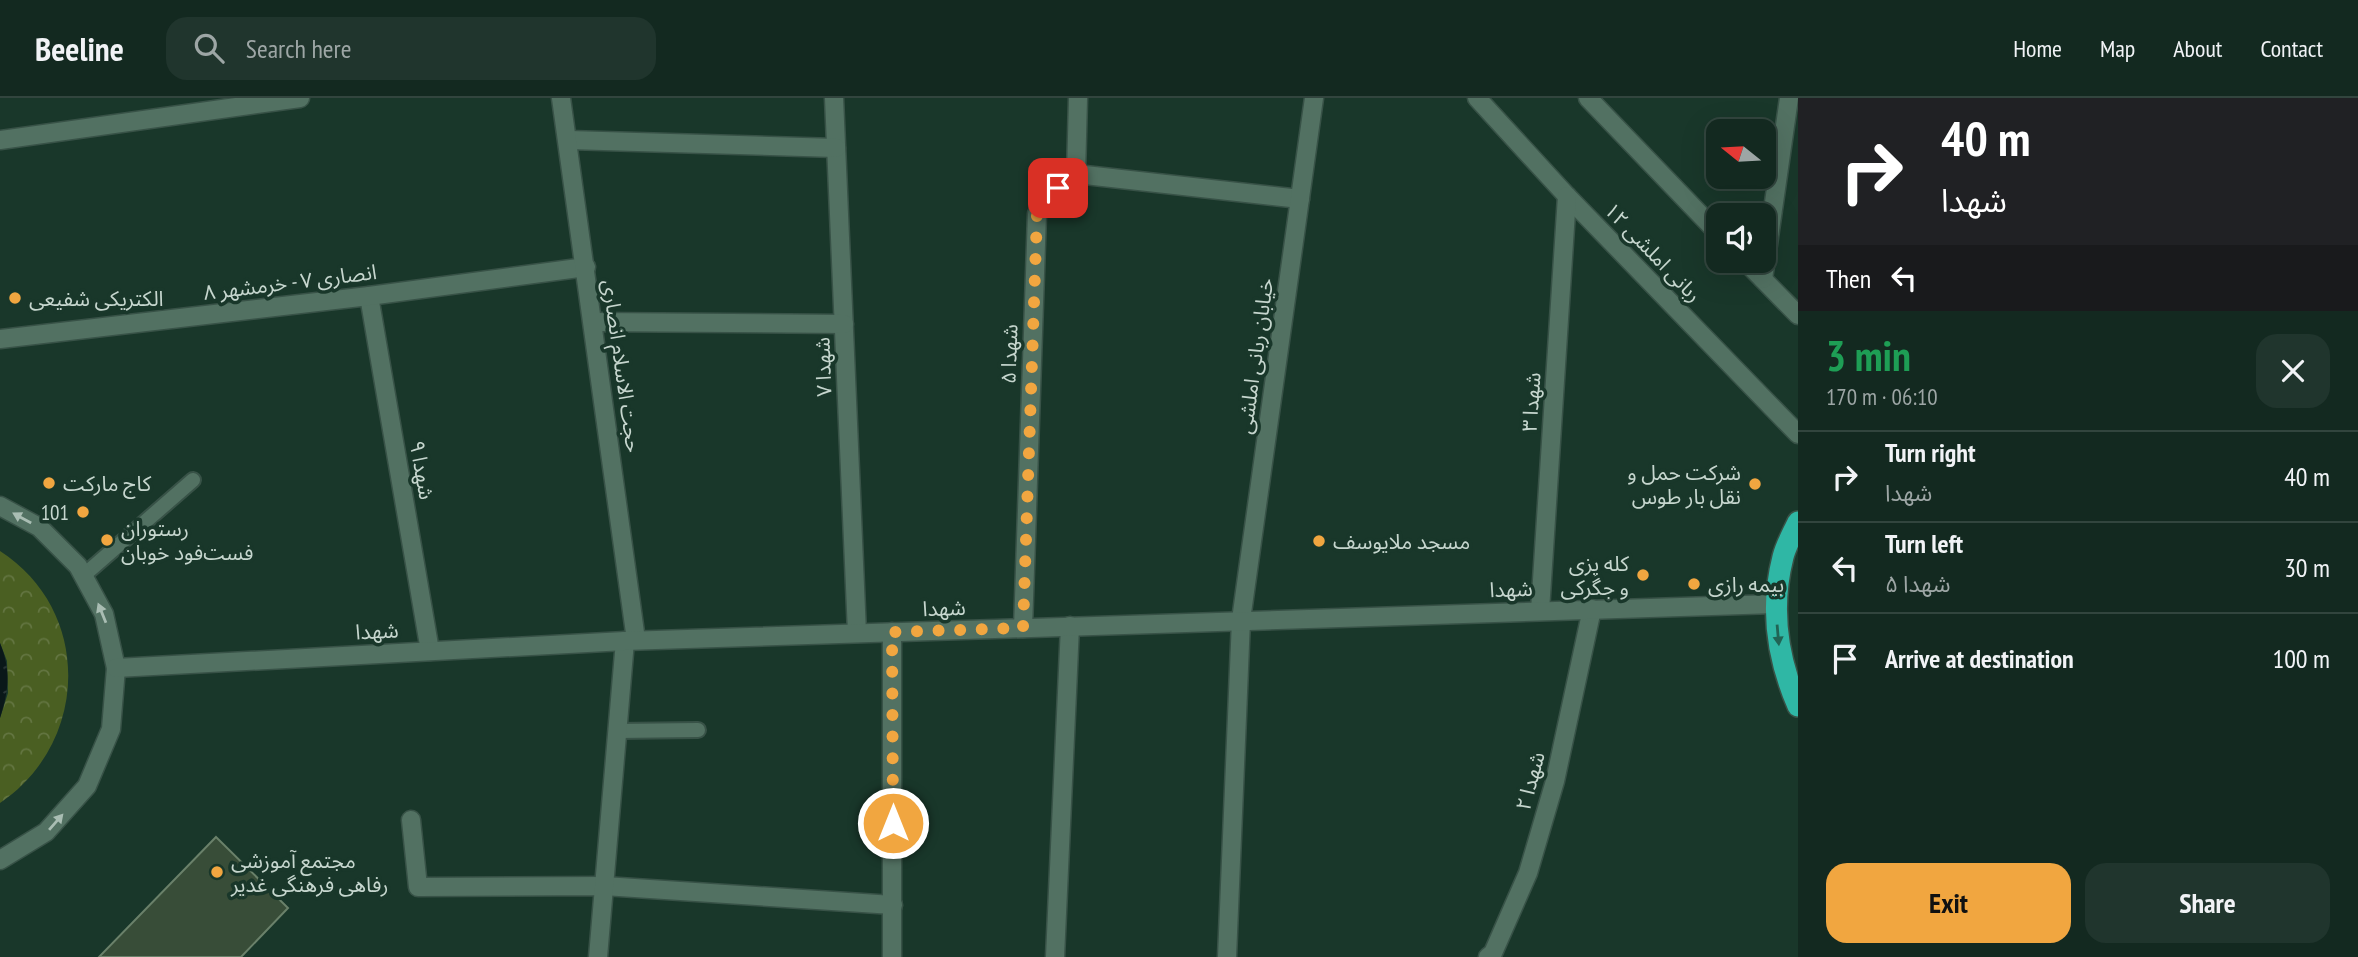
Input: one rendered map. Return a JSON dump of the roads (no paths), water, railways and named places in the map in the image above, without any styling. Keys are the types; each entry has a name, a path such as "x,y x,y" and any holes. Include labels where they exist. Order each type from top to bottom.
{"highway":[{"path":"1798,522 1783,555 1775,604 1780,656 1798,706"}],"street":[{"path":"0,140 300,98"},
{"name":"حجت الاسلام انصاری","path":"561,98 586,267 630,640 617,731 598,957"},
{"name":"شهدا ۷","path":"834,98 857,633"},
{"path":"1077,98 1076,174 1300,199"},
{"name":"خیابان ربانی املشی","path":"1227,957 1241,621 1314,98"},
{"name":"ربانی املشی ۱۲","path":"1477,98 1567,196 1798,434"},
{"path":"1588,98 1706,221"},
{"path":"1763,279 1789,98"},
{"path":"569,140 836,148"},
{"name":"شهدا ۵","path":"1023,628 1037,214 1046,200 1076,174"},
{"name":"شهدا ۳","path":"1540,611 1567,196"},
{"name":"انصاری ۷ - خرمشهر ۸","path":"0,339 369,296 586,267"},
{"path":"1757,273 1798,315"},
{"name":"شهدا ۹","path":"369,296 430,651"},
{"path":"593,323 844,324"},
{"path":"0,506 39,527 78,566 104,614 116,668 111,729 87,786 47,832 0,860"},
{"name":"شهدا","path":"116,668 630,640 1775,604"},
{"name":"شهدا ۲","path":"1488,957 1493,953 1528,873 1555,781 1592,609"},
{"path":"1055,957 1070,626"},
{"path":"892,632 892,957"},
{"path":"411,820 418,887 604,886 893,905"}],"lane":[{"path":"83,576 193,480"},
{"path":"617,731 698,730"}],"water":[{"path":"0,643 8,680 0,718"}],"place":[{"name":"الکتریکی شفیعی","path":"15,298"},
{"name":"کاج مارکت","path":"49,483"},
{"name":"شرکت حمل و نقل بار طوس","path":"1755,484"},
{"name":"101","path":"83,512"},
{"name":"رستوران فست‌فود خوبان","path":"107,540"},
{"name":"مسجد ملایوسف","path":"1319,541"},
{"name":"کله پزی و جگرکی","path":"1643,575"},
{"name":"بیمه رازی","path":"1694,584"},
{"name":"مجتمع آموزشی رفاهی فرهنگی غدیر","path":"217,872"}]}
